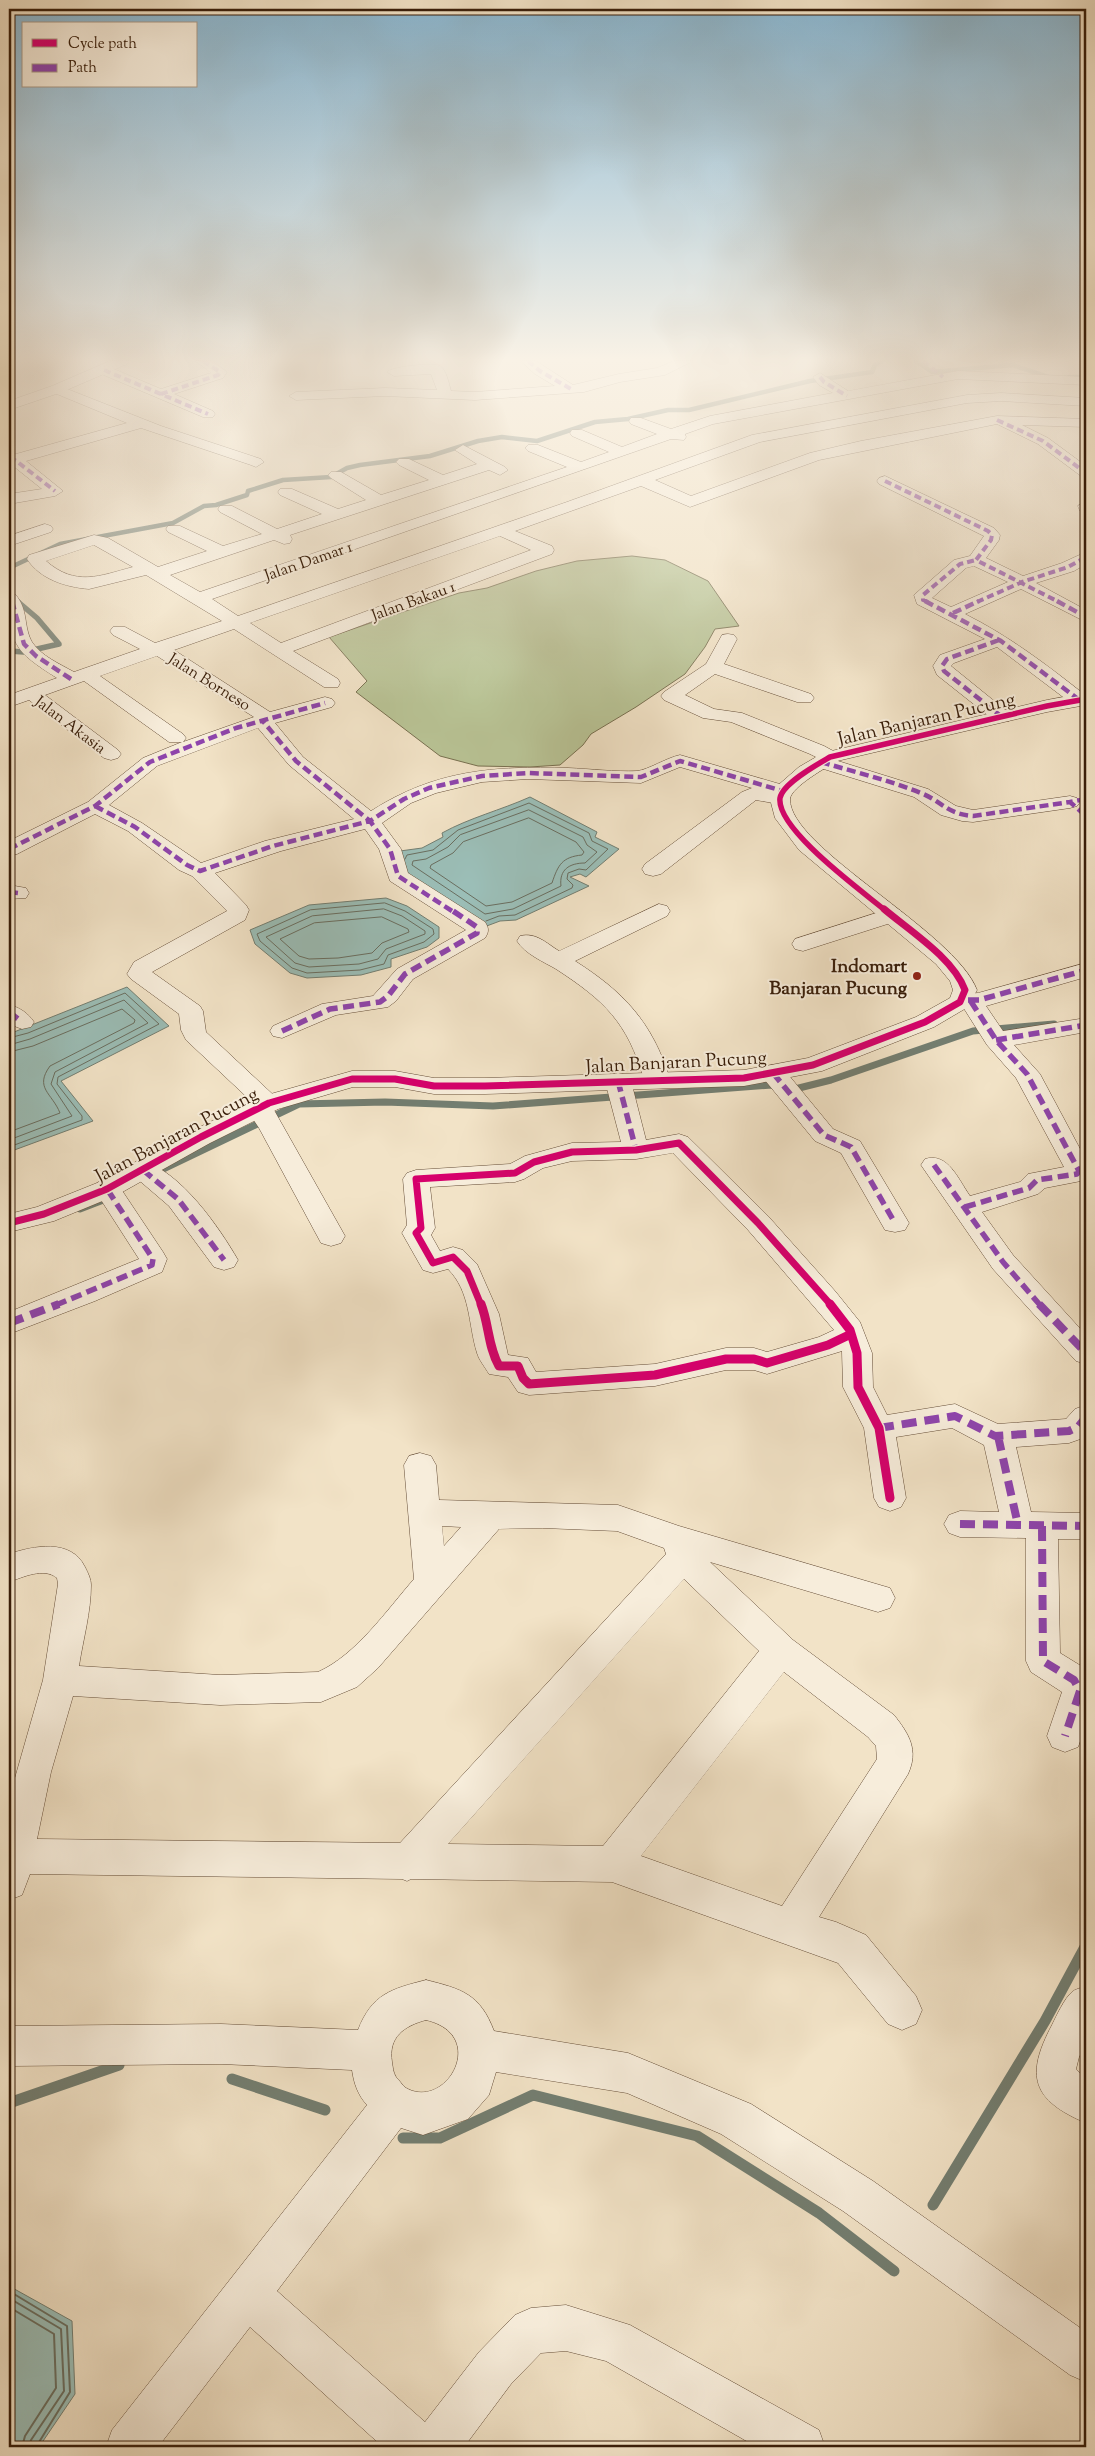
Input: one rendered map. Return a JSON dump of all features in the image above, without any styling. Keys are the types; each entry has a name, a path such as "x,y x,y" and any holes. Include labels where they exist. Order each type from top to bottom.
{"street":[{"path":"9,499 55,491 33,476"},
{"path":"337,476 379,501"},
{"path":"433,476 442,480"},
{"path":"331,683 198,598 151,572 102,542 94,540 35,559 59,577 80,584 151,572 222,552 274,533 456,476"},
{"path":"511,476 574,505"},
{"name":"Jalan Damar 1","path":"198,598 555,476"},
{"path":"9,701 654,476"},
{"path":"641,480 690,502 760,476"},
{"path":"885,482 992,535 991,540 976,560 960,564 922,596 923,600 953,613 999,640 1082,699"},
{"path":"286,492 335,514"},
{"path":"226,509 274,533 356,581 402,604"},
{"path":"9,541 45,529"},
{"path":"174,529 222,552"},
{"name":"Jalan Bakau 1","path":"279,650 545,552 546,549 500,530"},
{"path":"953,613 1022,582 1068,567 1086,557"},
{"path":"976,560 1022,582 1086,618"},
{"path":"9,598 18,609 20,636 31,650 79,676 176,738"},
{"name":"Jalan Borneso","path":"119,631 156,649 262,717 303,767 322,785 370,821 390,849 398,876 477,927 477,933 409,971 380,1002 330,1008 282,1031"},
{"path":"728,638 712,667 671,696 710,714 735,717 817,750 825,760 924,794 940,806 959,816 972,816 1078,801 1086,816"},
{"path":"999,640 947,659 942,666 944,671 1002,716"},
{"path":"712,667 804,698"},
{"name":"Jalan Akasia","path":"30,693 111,754"},
{"name":"Jalan Banjaran Pucung","path":"782,795 806,771 825,760 1002,716 1082,699"},
{"path":"9,849 95,806 150,762 198,741 262,717 286,716 325,703"},
{"path":"200,871 273,846 370,821 404,799 429,788 482,776 528,773 641,777 652,774 673,762 680,761 782,795"},
{"path":"653,869 749,796 755,794 782,795"},
{"path":"782,795 785,818 807,845 944,959 955,972 965,990 966,1000 1027,1074 1079,1171 1077,1174 1037,1180 1029,1188 964,1207"},
{"path":"95,806 135,827 187,865 200,871 238,910 237,915 142,968 139,974 191,1011 193,1030 196,1035 265,1112 331,1236"},
{"path":"556,961 659,911"},
{"path":"803,944 892,915"},
{"path":"528,941 609,995 638,1030 646,1046 657,1079"},
{"path":"966,1000 980,1000 1086,970"},
{"name":"Jalan Banjaran Pucung","path":"9,1223 112,1195 265,1112 352,1079 374,1077 434,1086 744,1078 782,1085 812,1065 925,1022 966,1000"},
{"path":"992,1033 1086,1025"},
{"path":"618,1080 636,1150"},
{"path":"782,1085 827,1138 849,1144 895,1224"},
{"path":"851,1334 828,1345 767,1363 758,1359 738,1358 656,1374 529,1384 523,1378 518,1366 499,1366 492,1354 485,1314 467,1271 453,1257 434,1263 416,1233 421,1228 416,1179 515,1172 534,1162 572,1152 636,1150 679,1143 758,1224 825,1298 851,1334 857,1353 858,1387 878,1428 890,1498"},
{"path":"934,1164 1003,1262 1041,1306 1086,1353"},
{"path":"149,1174 179,1199 224,1260"},
{"path":"9,1323 93,1291 152,1265 153,1259 112,1195"},
{"path":"878,1428 955,1416 998,1436 1069,1432 1078,1427 1086,1417"},
{"path":"998,1436 1030,1525 1043,1661 1074,1680 1080,1691 1066,1736"},
{"path":"420,1465 431,1582"},
{"path":"423,1512 491,1516 543,1515 618,1518 680,1548 878,1598"},
{"path":"60,1680 220,1690 322,1687 345,1676 366,1657 491,1516"},
{"path":"960,1524 1086,1526"},
{"path":"680,1548 781,1650 881,1726 893,1741 895,1762 790,1928"},
{"path":"407,1863 680,1548"},
{"path":"9,1568 34,1560 55,1560 69,1569 75,1584 60,1680 21,1773 12,1869 407,1863 612,1864 790,1928 836,1941 852,1949 902,2010"},
{"path":"612,1864 781,1650"},
{"path":"426,2000 451,2006 471,2024 480,2049 474,2080 453,2104 423,2114 393,2105 374,2082 370,2051 380,2025 400,2007 426,2000"},
{"path":"1086,2006 1056,2058 1055,2075 1062,2086 1086,2102"},
{"path":"9,2046 221,2044 370,2051"},
{"path":"480,2049 628,2073 736,2119 858,2196 1086,2359"},
{"path":"129,2447 393,2105"},
{"path":"246,2294 418,2447"},
{"path":"435,2447 494,2368 531,2331 566,2328 614,2341 802,2447"}],"green space":[{"path":"632,556 665,560 708,581 739,626 715,629 705,647 685,674 591,734 583,745 560,765 530,767 478,766 440,756 356,692 367,681 329,637 459,593 487,588 536,571 577,561"}],"water":[{"path":"530,797 597,832 595,837 619,849 586,877 580,874 570,877 589,886 516,920 500,921 484,927 401,872 400,851 422,848 443,837 442,833 452,828"},
{"path":"386,898 407,906 439,927 439,938 427,947 391,959 391,967 361,975 307,978 290,973 255,944 250,930 309,905"},
{"path":"127,987 169,1026 61,1081 93,1121 9,1152 9,1034"},
{"path":"9,2286 72,2321 75,2394 39,2447 9,2447"}],"waterway":[{"path":"9,568 60,544 173,523 204,506 216,505 247,495 248,491 283,480 333,476"},
{"path":"9,594 19,602"},
{"path":"9,651 24,652 59,644 37,618 17,601"},
{"path":"791,1090 831,1080 973,1031 1054,1024"},
{"path":"161,1170 299,1104 385,1102 493,1106 772,1085 777,1088"},
{"path":"80,1209 106,1199"},
{"path":"933,2205 1045,2021 1086,1945"},
{"path":"9,2103 119,2065"},
{"path":"232,2079 325,2110"},
{"path":"403,2138 440,2138 533,2095 697,2136 819,2213 894,2271"}],"marked path":[{"path":"35,476 55,491"},
{"path":"885,481 988,531 992,535 991,540 976,560 1022,582 1086,617"},
{"path":"953,613 1022,582 1068,567 1086,557"},
{"path":"976,560 960,564 923,595 923,600 972,624 1001,641 1078,699"},
{"path":"9,598 15,607 19,632 24,644 36,656 71,679"},
{"path":"999,640 947,659 942,666 944,671 1002,717"},
{"path":"9,849 95,806 150,762 236,728 325,703"},
{"path":"95,806 135,827 187,865 200,871 273,846 370,821 323,785 296,761 262,720"},
{"path":"282,1031 330,1009 380,1002 388,996 405,974 477,933 477,927 398,876 390,849 370,821 404,799 429,788 482,776 528,773 641,777 680,761 783,791"},
{"path":"821,762 921,793 948,810 962,815 973,816 1070,802"},
{"path":"1086,799 1070,802 1086,816"},
{"path":"9,892 18,893"},
{"path":"968,1000 979,1000 1086,970"},
{"path":"965,1207 1029,1188 1037,1180 1077,1174 1079,1171 1027,1074 996,1040 970,1000"},
{"path":"9,1012 22,1022"},
{"path":"996,1040 1086,1025"},
{"path":"773,1073 824,1135 848,1144 851,1147 895,1223"},
{"path":"618,1081 636,1150"},
{"path":"934,1165 1003,1262 1041,1306 1086,1353"},
{"path":"143,1170 167,1188 188,1210 224,1260"},
{"path":"9,1323 85,1294 152,1265 153,1259 107,1189"},
{"path":"879,1428 955,1416 995,1436 1069,1431 1078,1427 1086,1417"},
{"path":"998,1436 1018,1525"},
{"path":"960,1524 1086,1526"},
{"path":"1042,1526 1043,1661 1074,1680 1080,1691 1065,1736"}],"cycle path":[{"path":"9,1223 44,1214 107,1189 201,1137 269,1103 352,1079 395,1079 434,1086 485,1086 744,1078 813,1065 925,1022 960,1002 965,990 961,979 944,959 807,845 785,818 780,799 783,791 806,771 830,757 1047,706 1086,699"},
{"path":"851,1334 828,1345 767,1363 754,1359 726,1359 655,1375 529,1384 523,1378 518,1366 499,1366 492,1354 485,1314 467,1271 453,1257 433,1263 416,1233 421,1228 416,1179 515,1173 534,1162 572,1152 636,1150 679,1143 758,1223 825,1298 850,1330 857,1353 858,1387 879,1428 890,1498"}],"place":[{"name":"Indomart Banjaran Pucung","path":"917,976"}]}
